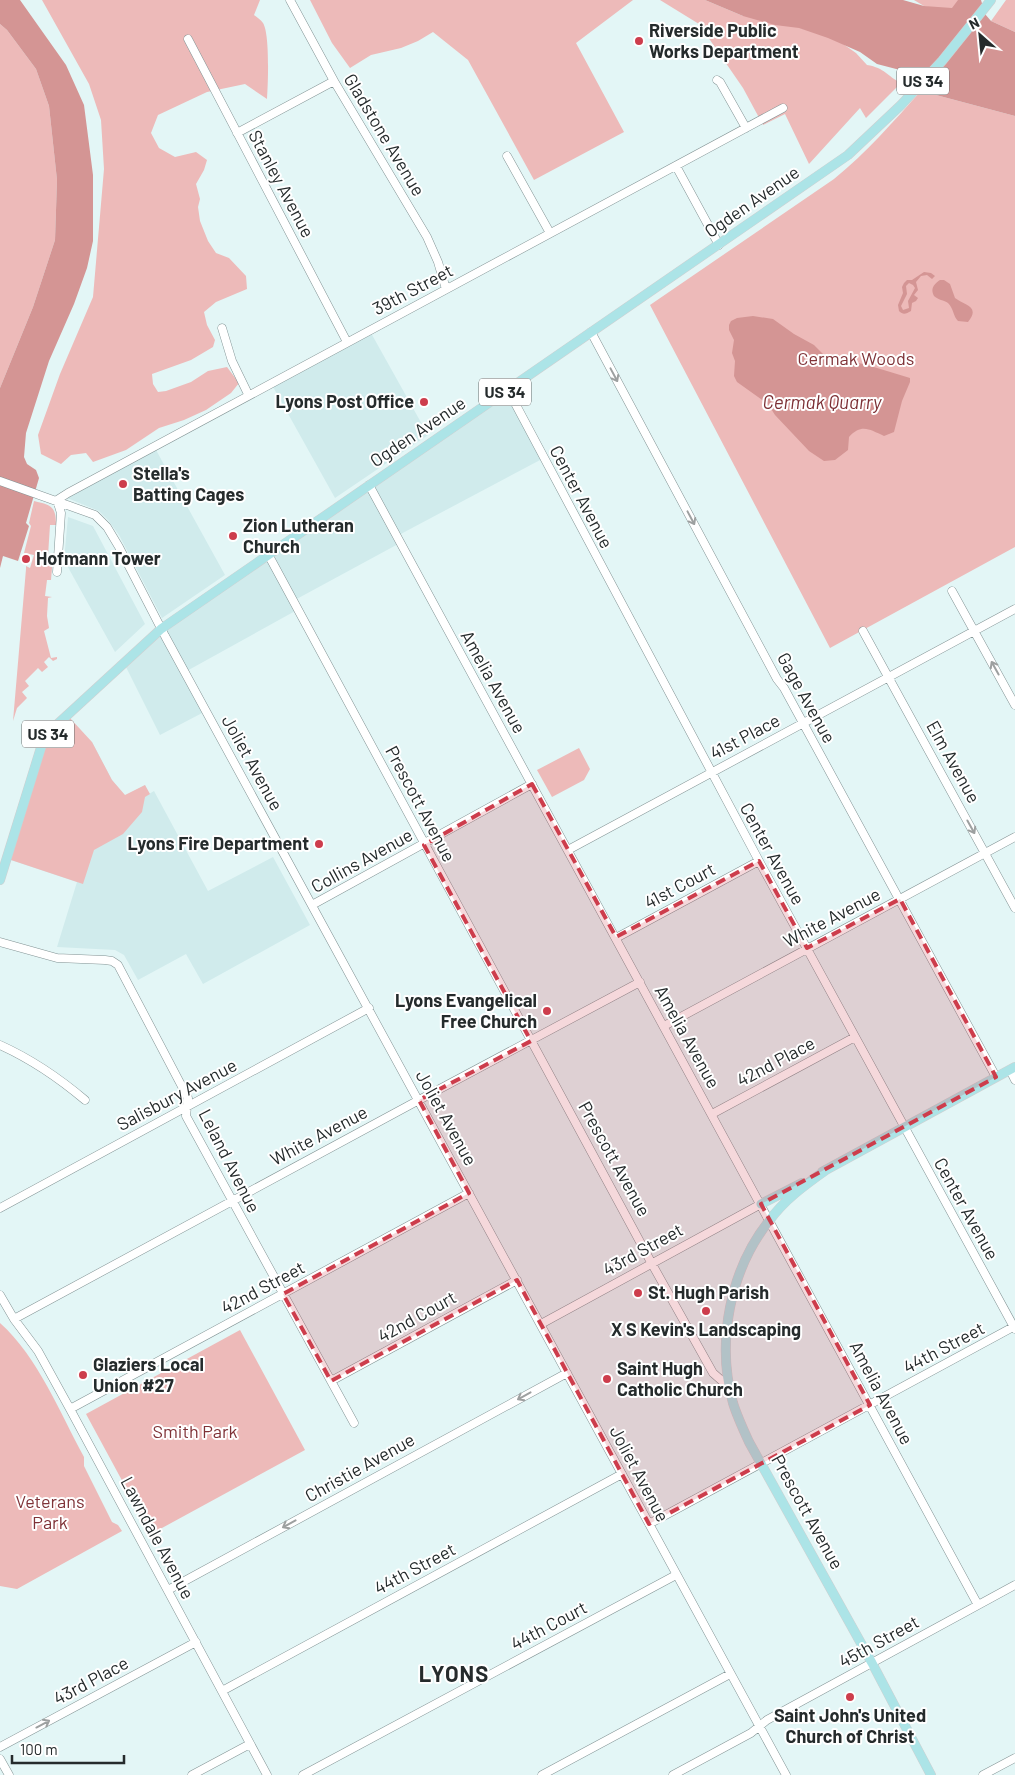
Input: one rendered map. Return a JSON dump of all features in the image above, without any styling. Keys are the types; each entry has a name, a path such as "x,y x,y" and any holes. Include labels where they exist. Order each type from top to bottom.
{"main road":[{"name":"Ogden Avenue","path":"0,880 43,741 50,731 162,629 848,155 901,105 942,61 991,0"},
{"path":"761,1204 1012,1068"},
{"path":"729,1386 726,1339 730,1305 741,1270 759,1234 770,1220 796,1191 826,1170"},
{"name":"Prescott Avenue","path":"729,1386 739,1421 761,1464 872,1663 931,1775"}],"street":[{"name":"Gladstone Avenue","path":"290,0 334,81 427,237 438,262 446,289"},
{"name":"Stanley Avenue","path":"188,39 347,342"},
{"path":"717,80 720,82 746,128"},
{"path":"237,133 334,81"},
{"name":"39th Street","path":"57,500 248,394 783,108"},
{"path":"507,156 550,233"},
{"path":"676,166 719,245"},
{"path":"222,328 232,361 248,394"},
{"name":"Gage Avenue","path":"592,332 777,680 784,688 996,1077"},
{"name":"Center Avenue","path":"508,390 758,861 1015,1327"},
{"name":"Joliet Avenue","path":"0,481 95,515 107,527 786,1775"},
{"name":"Amelia Avenue","path":"369,485 978,1605"},
{"path":"57,500 61,513 57,572"},
{"name":"Prescott Avenue","path":"268,556 652,1264 713,1373 729,1386"},
{"path":"952,591 1015,705"},
{"name":"41st Place","path":"568,850 1015,610"},
{"name":"Elm Avenue","path":"863,631 1015,908"},
{"name":"Collins Avenue","path":"312,906 532,784"},
{"name":"White Avenue","path":"664,1026 1015,837"},
{"name":"41st Court","path":"616,938 758,861"},
{"name":"Leland Avenue","path":"0,942 57,958 104,960 112,961 118,965 188,1098 186,1116 354,1423"},
{"name":"White Avenue","path":"14,1319 640,982"},
{"name":"Salisbury Avenue","path":"0,1208 369,1008"},
{"name":"42nd Place","path":"712,1114 855,1037"},
{"path":"0,1045 37,1064 85,1100"},
{"path":"1012,1068 1015,1080"},
{"name":"42nd Street","path":"70,1408 469,1193"},
{"name":"43rd Street","path":"541,1324 761,1204"},
{"name":"42nd Court","path":"331,1381 517,1280"},
{"name":"Lawndale Avenue","path":"0,1294 14,1319 38,1351 70,1408 267,1775"},
{"name":"Lawndale Avenue","path":"0,1307 14,1319"},
{"name":"44th Street","path":"649,1524 1015,1327"},
{"name":"Christie Avenue","path":"168,1590 567,1373"},
{"name":"44th Street","path":"222,1691 622,1474"},
{"name":"44th Court","path":"303,1775 676,1575"},
{"name":"45th Street","path":"673,1775 751,1733 767,1720 1015,1585"},
{"name":"43rd Place","path":"0,1747 196,1642"},
{"path":"542,1775 730,1674"},
{"path":"192,1775 250,1744"},
{"path":"982,1775 1015,1758"},
{"path":"0,1759 9,1775"}],"highlighted area":[{"path":"532,784 616,937 759,861 807,948 900,899 996,1077 761,1204 870,1405 649,1524 517,1280 331,1381 283,1294 469,1193 419,1100 531,1041 424,845"}],"shaded area":[{"path":"371,333 428,435 335,498 272,385"},
{"path":"507,393 542,459 397,536 400,543 293,601 297,610 185,672 206,711 160,735 125,665 164,630"},
{"path":"156,450 225,575 162,618 119,535 108,520 99,511 67,498"},
{"path":"68,517 93,526 145,624 115,652 64,560"},
{"path":"92,742 112,780 125,796 145,785 149,794 154,791 208,891 273,857 310,925 203,984 186,954 138,980 124,955 115,950 57,947 77,882 8,859"}],"green space":[{"path":"42,0 260,0 254,15 263,23 267,37 267,99 245,84 207,92 158,115 151,133 159,148 175,157 196,152 207,160 196,184 200,199 198,207 200,221 208,241 216,253 229,258 246,276 247,289 216,302 204,312 207,325 215,340 213,347 191,360 152,374 153,384 158,392 166,391 191,382 208,371 227,367 239,383 231,393 206,410 159,428 126,450 93,462 86,453 71,455 61,464 41,454 38,435 60,374 93,297 104,169 101,120 89,84"},
{"path":"310,0 633,0 576,43 624,132 534,180 468,60 433,32 401,48 371,55 350,68 332,43"},
{"path":"660,0 705,0 743,16 756,14 836,39 856,53 867,65 882,70 901,83 866,118 860,108 809,164 785,114 763,125 743,88 699,24"},
{"path":"914,0 962,0 952,13 924,6"},
{"path":"1006,0 1015,0 1015,32 991,21"},
{"path":"0,24 7,30 36,69 49,106 57,180 55,240 33,307 0,388"},
{"name":"Cermak Woods","path":"921,91 1015,116 1015,547 830,648 650,305 834,179 890,126"},
{"path":"34,501 51,507 54,510 56,519 56,525 50,525 48,556 53,556 51,580 47,580 45,596 52,597 48,598 47,616 49,628 44,631 51,658 57,657 57,659 53,661 49,657 44,662 48,667 42,672 38,668 25,681 29,686 22,692 27,698 17,708 13,721 26,566 30,568 34,555 24,553 31,526 29,523"},
{"path":"69,717 92,742 112,780 125,795 145,785 150,794 145,797 142,812 123,834 94,850 83,884 8,859 45,741"},
{"path":"579,748 590,769 584,780 552,797 537,770"},
{"name":"Veterans Park","path":"0,1323 26,1352 47,1386 84,1457 84,1466 112,1522 118,1525 122,1531 17,1589 0,1586"},
{"name":"Smith Park","path":"240,1330 305,1450 151,1534 86,1414"}],"water":[{"path":"0,0 20,0 66,65 84,105 93,175 93,241 87,268 74,304 49,361 26,433 24,457 27,464 36,470 39,478 26,523 29,526 18,561 3,556 0,568 0,388 33,307 55,240 57,180 49,106 36,69 7,30 0,24"},
{"path":"705,0 903,0 924,6 952,8 958,0 981,0 985,14 991,21 1015,32 1015,116 921,91 900,70 877,64 860,52 828,38 799,28 775,25 743,16"},
{"path":"924,272 935,276 932,279 927,275 921,276 916,282 918,290 914,295 918,298 912,303 911,311 903,314 899,311 898,305 903,293 902,287 907,280 912,280","holes":["909,283 915,288 908,301 909,308 903,310 901,306 907,294 906,286"]},
{"path":"940,280 950,284 955,298 972,309 972,317 968,322 958,321 948,303 934,296 933,287"},
{"name":"Cermak Quarry","path":"753,316 773,319 814,345 827,358 864,364 910,378 894,432 884,436 866,429 858,430 849,437 848,450 835,460 824,461 809,451 775,415 768,404 737,382 734,376 735,361 732,353 734,340 729,330 729,325 731,321 737,318"}],"place":[{"name":"Riverside Public Works Department","path":"639,41"},
{"name":"Lyons Post Office","path":"424,402"},
{"name":"Stella's Batting Cages","path":"123,484"},
{"name":"Zion Lutheran Church","path":"233,536"},
{"name":"Hofmann Tower","path":"26,559"},
{"name":"Lyons Fire Department","path":"319,844"},
{"name":"Lyons Evangelical Free Church","path":"547,1011"},
{"name":"St. Hugh Parish","path":"638,1293"},
{"name":"X S Kevin's Landscaping","path":"706,1311"},
{"name":"Glaziers Local Union #27","path":"83,1375"},
{"name":"Saint Hugh Catholic Church","path":"607,1379"},
{"name":"Saint John's United Church of Christ","path":"850,1697"}],"district":[{"name":"LYONS","path":"454,1674"}]}
